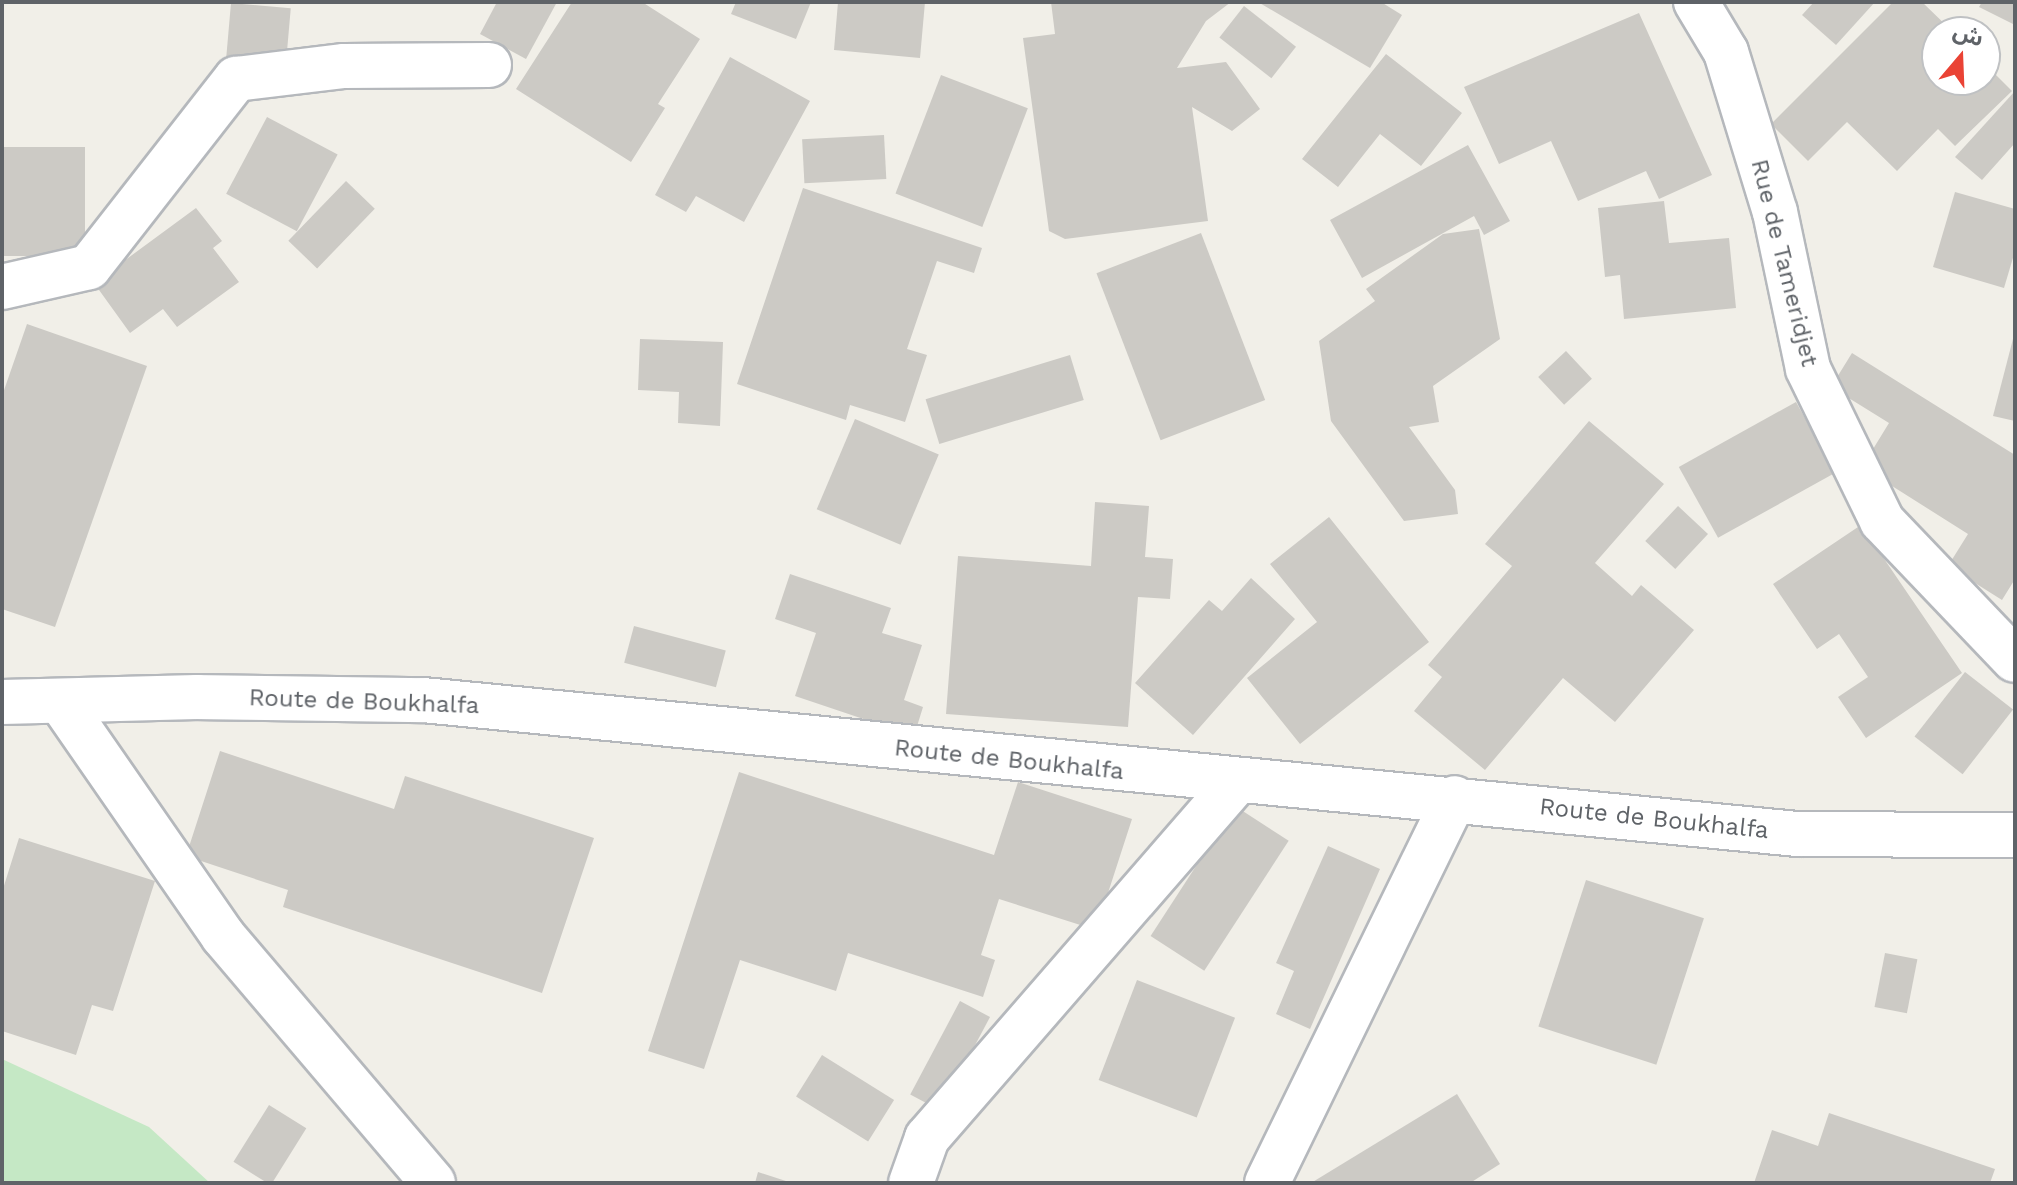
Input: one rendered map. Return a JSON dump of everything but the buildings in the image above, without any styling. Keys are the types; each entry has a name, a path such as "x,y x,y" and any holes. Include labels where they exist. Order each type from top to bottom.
{"street":[{"name":"Rue de Tameridjet","path":"1696,2 1726,52 1775,212 1808,369 1882,521 2015,660"},
{"path":"2,287 89,267 236,79 344,66 489,65"},
{"name":"Route de Boukhalfa","path":"2,702 197,697 423,700 1237,781 1455,798 1797,834 2015,835"},
{"path":"61,702 223,936 433,1183"},
{"path":"911,1183 927,1138 1237,781"},
{"path":"1267,1183 1455,798"}],"green space":[{"path":"2,1059 149,1127 210,1183 2,1183"}]}
